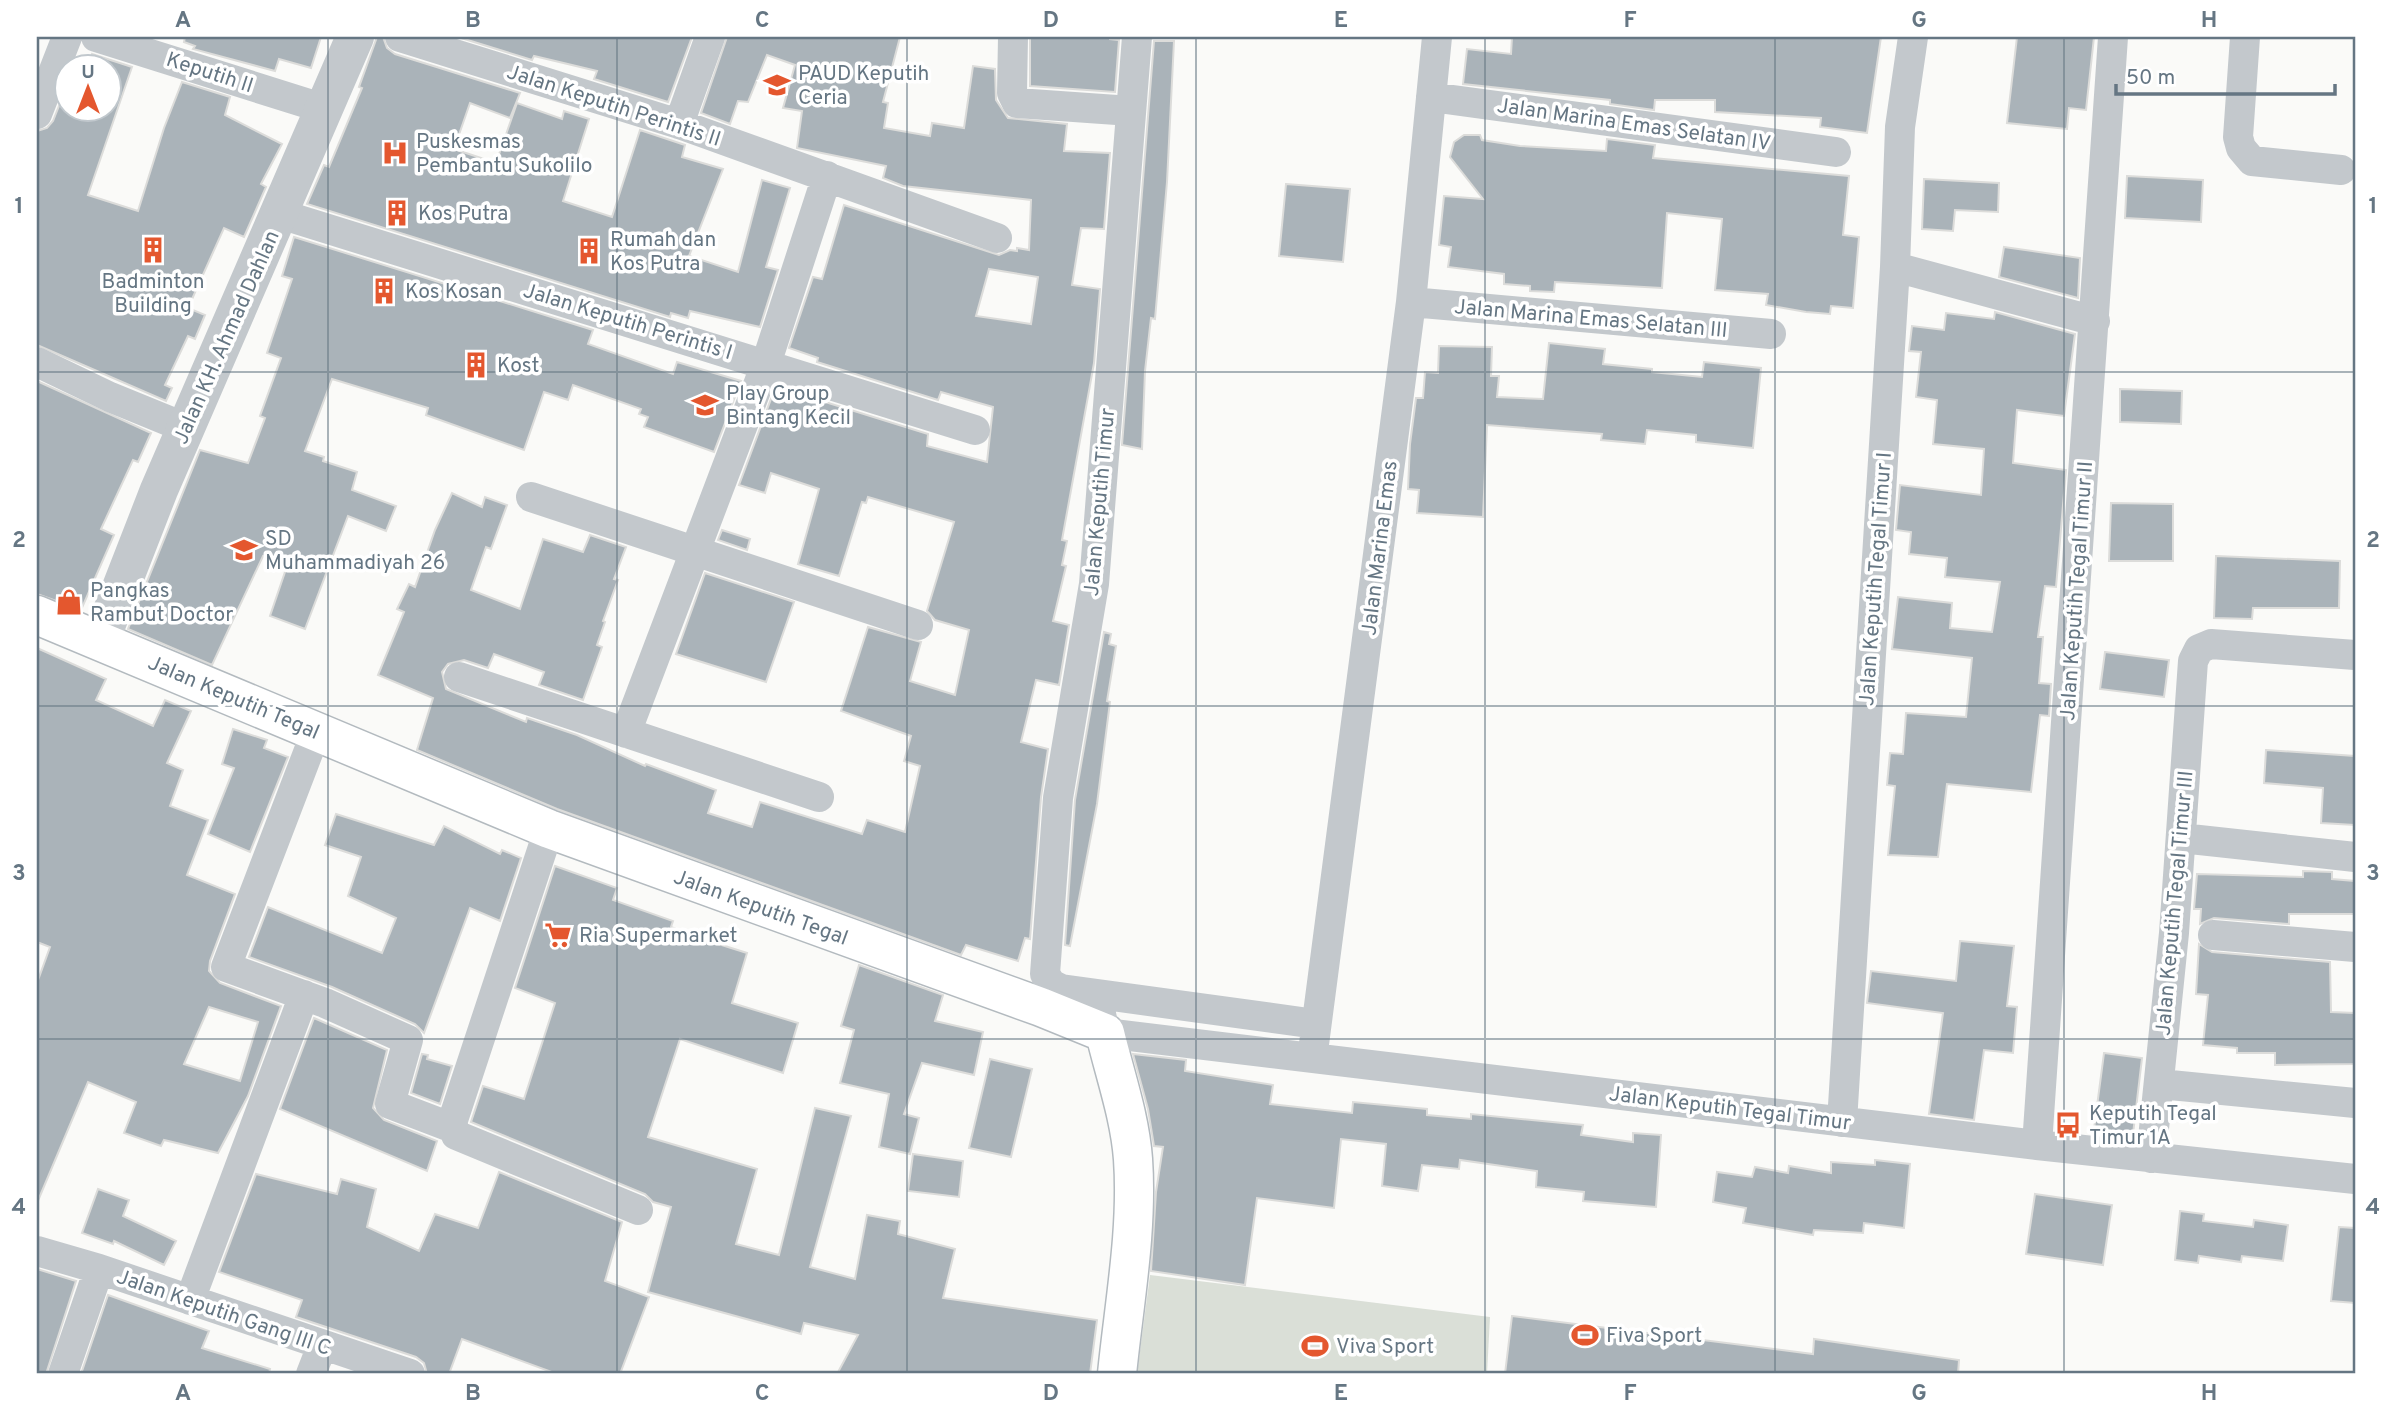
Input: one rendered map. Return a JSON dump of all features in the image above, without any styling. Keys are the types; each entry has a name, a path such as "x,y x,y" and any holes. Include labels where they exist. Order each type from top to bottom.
{"main road":[{"name":"Jalan Keputih Tegal","path":"37,615 101,639 549,829 1041,1007 1105,1034"},
{"path":"1105,1034 1128,1123 1133,1161 1133,1219 1117,1374"}],"street":[{"path":"37,114 67,37"},
{"name":"Keputih II","path":"96,37 324,109"},
{"name":"Jalan KH. Ahmad Dahlan","path":"101,639 186,428 355,37"},
{"name":"Jalan Keputih Perintis II","path":"400,37 679,124 997,238"},
{"path":"679,124 710,37"},
{"path":"1013,37 1012,93 1017,103 1131,111"},
{"name":"Jalan Keputih Timur","path":"1097,995 1056,987 1045,974 1044,965 1058,798 1094,584 1137,37"},
{"name":"Jalan Marina Emas","path":"1312,1058 1411,302 1437,37"},
{"name":"Jalan Keputih Tegal Timur I","path":"1842,1122 1895,267 1900,127 1913,37"},
{"name":"Jalan Keputih Tegal Timur II","path":"2037,1145 2113,37"},
{"path":"2245,37 2238,137 2241,148 2252,161 2341,170"},
{"name":"Jalan Marina Emas Selatan IV","path":"1431,97 1836,152"},
{"path":"626,733 766,364 827,176"},
{"name":"Jalan Keputih Perintis I","path":"280,214 975,430"},
{"path":"1895,267 2095,321"},
{"name":"Jalan Marina Emas Selatan III","path":"1411,302 1771,334"},
{"path":"37,362 110,397 186,428"},
{"path":"531,497 919,625"},
{"name":"Jalan Keputih Tegal Timur III","path":"2151,1158 2181,838 2190,677 2199,649 2211,644 2235,644 2355,655"},
{"path":"459,677 819,797"},
{"path":"316,732 226,967 304,995 408,1040 390,1104 453,1128"},
{"path":"549,829 452,1115 453,1128 456,1135 638,1210"},
{"path":"2181,838 2355,857"},
{"path":"2213,935 2355,947"},
{"path":"190,1300 304,995"},
{"path":"1105,1034 1097,995 1316,1024"},
{"name":"Jalan Keputih Tegal Timur","path":"1105,1034 2037,1145 2355,1178"},
{"path":"2160,1084 2355,1103"},
{"name":"Jalan Keputih Gang III C","path":"37,1251 99,1269 410,1374"},
{"path":"63,1374 99,1269"},
{"path":"312,1374 322,1346"}],"shaded area":[{"name":"Viva Sport","path":"1150,1275 1490,1317 1487,1374 1137,1374"}],"building":[{"path":"185,37 321,37 311,68 279,59 275,71 193,49 195,46 184,42"},
{"path":"377,37 383,37 387,48 395,54 520,93 510,118 470,103 454,149 496,163 517,103 562,119 564,111 589,119 563,201 612,217 640,130 685,145 682,157 723,169 689,256 738,272 762,180 790,188 766,267 778,270 760,327 690,311 688,318 671,313 670,317 307,204 324,165 329,167 362,88 359,87"},
{"path":"458,37 692,37 668,102 594,79 597,71 534,56 532,60"},
{"path":"727,37 900,37 883,102 888,103 884,128 930,136 932,123 964,128 973,66 995,69 996,100 1008,118 1067,124 1064,151 1110,153 1104,229 1081,228 1072,285 1100,289 1094,363 1062,540 1067,541 1062,565 1066,566 1053,621 1069,625 1059,685 1036,680 1021,742 1048,749 1041,797 1030,939 1025,938 1018,961 966,945 961,955 557,809 417,750 433,698 378,675 404,612 397,609 409,584 415,587 435,530 452,493 482,507 485,497 507,505 491,549 486,547 471,590 520,609 543,539 583,552 590,535 626,547 614,579 618,580 597,645 602,647 583,700 539,685 544,672 494,654 488,668 464,660 448,664 442,672 446,689 526,722 527,718 577,735 645,766 646,764 716,790 708,813 752,827 760,802 862,834 867,820 905,832 920,766 904,761 911,736 841,711 868,627 921,642 910,681 955,695 969,630 935,620 927,611 954,522 868,497 866,503 862,502 839,576 798,564 819,489 771,473 765,493 739,485 774,391 805,400 806,396 928,434 927,446 987,462 993,407 941,392 938,400 817,362 818,358 789,348 813,277 822,279 844,205 999,255 1010,250 1017,251 1017,248 1029,250 1031,200 903,186 883,178 886,166 797,148 802,111 783,108 795,65 767,55 748,102 738,101 730,124 701,113","holes":["989,269 1038,277 1031,324 976,316"]},
{"path":"1030,37 1110,37 1119,40 1115,92 1030,86"},
{"path":"1512,37 1881,37 1867,133 1820,127 1821,118 1715,112 1715,100 1655,100 1654,110 1610,104 1610,100 1463,84 1467,49 1511,54"},
{"path":"2017,37 2094,37 2086,110 2069,108 2067,129 2007,123"},
{"path":"1154,41 1174,41 1167,182 1155,319 1151,318 1145,371 1142,449 1122,445"},
{"path":"122,64 132,67 122,96"},
{"path":"182,82 230,97 225,115 282,144 261,184 266,187 244,237 224,228 188,308 205,315 195,339 188,336 165,385 172,388 166,401 37,345 37,131 47,128 52,122 113,122 88,195 138,211 164,128"},
{"path":"1464,135 1480,135 1482,140 1520,146 1606,151 1607,139 1655,145 1653,158 1849,176 1843,235 1859,237 1853,308 1831,306 1830,314 1806,312 1766,305 1768,294 1715,290 1722,219 1667,213 1662,288 1555,282 1554,292 1530,291 1530,286 1504,284 1504,274 1448,267 1451,247 1439,245 1444,196 1483,199 1450,157 1454,142"},
{"path":"2127,176 2203,180 2201,222 2125,218"},
{"path":"1924,179 1999,183 1998,212 1955,210 1953,231 1922,229"},
{"path":"1286,184 1350,189 1343,262 1279,256"},
{"path":"294,237 593,330 588,344 673,374 677,362 741,381 714,452 644,427 648,417 639,414 641,409 573,385 568,400 544,392 524,450 426,415 428,408 332,379 305,451 324,457 323,461 357,472 352,490 396,506 386,531 348,516 305,629 270,616 287,566 263,556 212,665 128,629 200,450 248,463 265,418 260,416 281,358 267,353 292,279 282,276"},
{"path":"2004,247 2080,258 2078,298 1999,277"},
{"path":"1995,312 2075,334 2064,416 2017,410 2013,463 2066,470 2056,587 2045,586 2038,637 2043,637 2039,683 2051,684 2049,716 2040,715 2031,792 1947,784 1938,857 1888,855 1895,786 1887,785 1890,753 1903,754 1906,713 1966,717 1972,658 1892,649 1898,597 1952,603 1950,628 1992,632 2000,582 1945,577 1947,558 1909,554 1911,532 1896,530 1900,485 1981,495 1984,449 1933,444 1937,400 1916,397 1921,352 1909,351 1912,326 1944,330 1946,313 1994,319"},
{"path":"1549,343 1605,349 1603,364 1652,369 1652,372 1702,377 1704,362 1761,368 1753,448 1696,442 1696,435 1647,430 1645,444 1601,440 1602,434 1487,425 1483,517 1417,513 1419,490 1408,489 1416,398 1423,398 1425,372 1438,373 1439,346 1492,347 1491,376 1499,376 1497,397 1543,399"},
{"path":"37,381 151,433 138,462 133,460 101,529 114,535 81,610 37,594"},
{"path":"2120,389 2182,391 2181,424 2120,422"},
{"path":"2111,503 2173,504 2173,561 2109,561"},
{"path":"722,530 750,539 747,550 718,540"},
{"path":"2216,556 2340,561 2339,608 2253,608 2252,619 2214,618"},
{"path":"705,573 794,602 766,682 676,654"},
{"path":"1104,632 1111,634 1109,644 1116,646 1107,701 1110,702 1097,804 1070,946 1065,945 1075,800"},
{"path":"37,648 106,679 96,700 153,726 165,700 191,711 167,763 183,770 170,806 208,820 187,875 235,894 210,961 209,971 220,983 281,1006 248,1096 218,1153 164,1140 161,1146 124,1133 136,1102 88,1082 37,1203 37,983 50,947 37,942","holes":["209,1007 258,1022 240,1081 184,1064"]},
{"path":"2105,652 2169,660 2164,697 2100,689"},
{"path":"233,729 267,740 264,748 288,757 250,852 208,834 234,768 222,764"},
{"path":"2266,750 2355,756 2355,825 2321,823 2323,788 2264,783"},
{"path":"336,814 434,845 444,826 500,854 502,850 521,858 500,921 470,908 424,1033 415,1024 332,987 249,957 268,907 382,953 396,918 348,896 361,857 325,845"},
{"path":"555,866 617,888 613,900 673,921 671,927 747,953 732,1003 798,1023 783,1073 680,1039 648,1137 757,1169 736,1244 779,1255 815,1108 851,1116 810,1267 855,1279 867,1215 900,1221 898,1234 955,1249 943,1298 1097,1320 1090,1374 837,1374 858,1335 804,1323 801,1334 648,1292 671,1207 653,1202 645,1194 471,1122 483,1086 524,1099 555,1003 515,988"},
{"path":"2303,871 2332,872 2332,879 2355,881 2355,914 2289,914 2289,924 2214,918 2200,924 2201,909 2194,909 2197,874 2303,877"},
{"path":"1960,941 2014,946 2007,1006 2017,1007 2013,1053 1984,1050 1974,1120 1929,1114 1943,1013 1867,1003 1871,971 1956,981"},
{"path":"2199,944 2212,952 2330,962 2331,1012 2355,1013 2355,1064 2275,1065 2275,1053 2237,1053 2237,1048 2203,1045 2208,995 2196,994"},
{"path":"859,965 943,995 935,1021 983,1032 974,1075 922,1063 904,1114 919,1118 910,1154 879,1147 889,1094 840,1083 854,1030 841,1026"},
{"path":"314,1018 387,1050 373,1108 384,1120 437,1141 427,1171 280,1109"},
{"path":"2104,1053 2142,1058 2133,1134 2094,1129"},
{"path":"422,1054 428,1055 427,1059 452,1066 440,1104 411,1093"},
{"path":"1133,1054 1186,1060 1185,1071 1273,1085 1270,1104 1352,1113 1353,1102 1427,1109 1427,1115 1471,1119 1471,1114 1583,1125 1581,1135 1633,1142 1633,1133 1661,1135 1656,1207 1583,1201 1584,1192 1536,1187 1537,1171 1460,1160 1459,1169 1422,1165 1418,1191 1382,1186 1386,1144 1341,1139 1334,1208 1257,1198 1245,1285 1151,1271 1156,1192 1163,1147 1154,1146 1148,1109"},
{"path":"990,1059 1032,1069 1011,1157 969,1148"},
{"path":"913,1154 963,1161 959,1197 908,1191"},
{"path":"1875,1160 1910,1164 1904,1228 1864,1223 1863,1233 1814,1230 1813,1235 1743,1223 1746,1208 1713,1202 1717,1172 1752,1177 1755,1167 1788,1173 1789,1166 1831,1173 1831,1162 1875,1165"},
{"path":"499,1172 622,1222 605,1281 649,1297 620,1374 557,1374 462,1339 449,1374 427,1374 424,1363 416,1357 296,1317 302,1300 219,1272 256,1174 337,1194 341,1179 376,1189 367,1227 419,1251 435,1214 478,1228"},
{"path":"98,1189 129,1200 123,1216 176,1241 164,1265 114,1241 113,1244 82,1233"},
{"path":"2035,1194 2112,1205 2103,1265 2026,1254"},
{"path":"2180,1211 2204,1214 2203,1221 2253,1227 2254,1220 2288,1225 2283,1261 2242,1256 2241,1262 2199,1256 2198,1263 2175,1260"},
{"path":"2339,1227 2355,1228 2355,1303 2331,1301"},
{"path":"37,1269 76,1281 46,1374 37,1374"},
{"path":"108,1295 209,1331 202,1348 270,1369 269,1374 81,1374"},
{"name":"Fiva Sport","path":"1512,1316 1813,1354 1814,1339 1959,1360 1958,1374 1505,1374"}],"place":[{"name":"PAUD Keputih Ceria","path":"777,85"},
{"name":"Puskesmas Pembantu Sukolilo","path":"395,153"},
{"name":"Kos Putra","path":"397,213"},
{"name":"Badminton Building","path":"153,250"},
{"name":"Rumah dan Kos Putra","path":"589,251"},
{"name":"Kos Kosan","path":"384,291"},
{"name":"Kost","path":"476,365"},
{"name":"Play Group Bintang Kecil","path":"705,405"},
{"name":"SD Muhammadiyah 26","path":"244,550"},
{"name":"Pangkas Rambut Doctor","path":"69,602"},
{"name":"Ria Supermarket","path":"558,935"},
{"name":"Keputih Tegal Timur 1A","path":"2068,1125"},
{"name":"Fiva Sport","path":"1585,1335"},
{"name":"Viva Sport","path":"1315,1346"}]}
